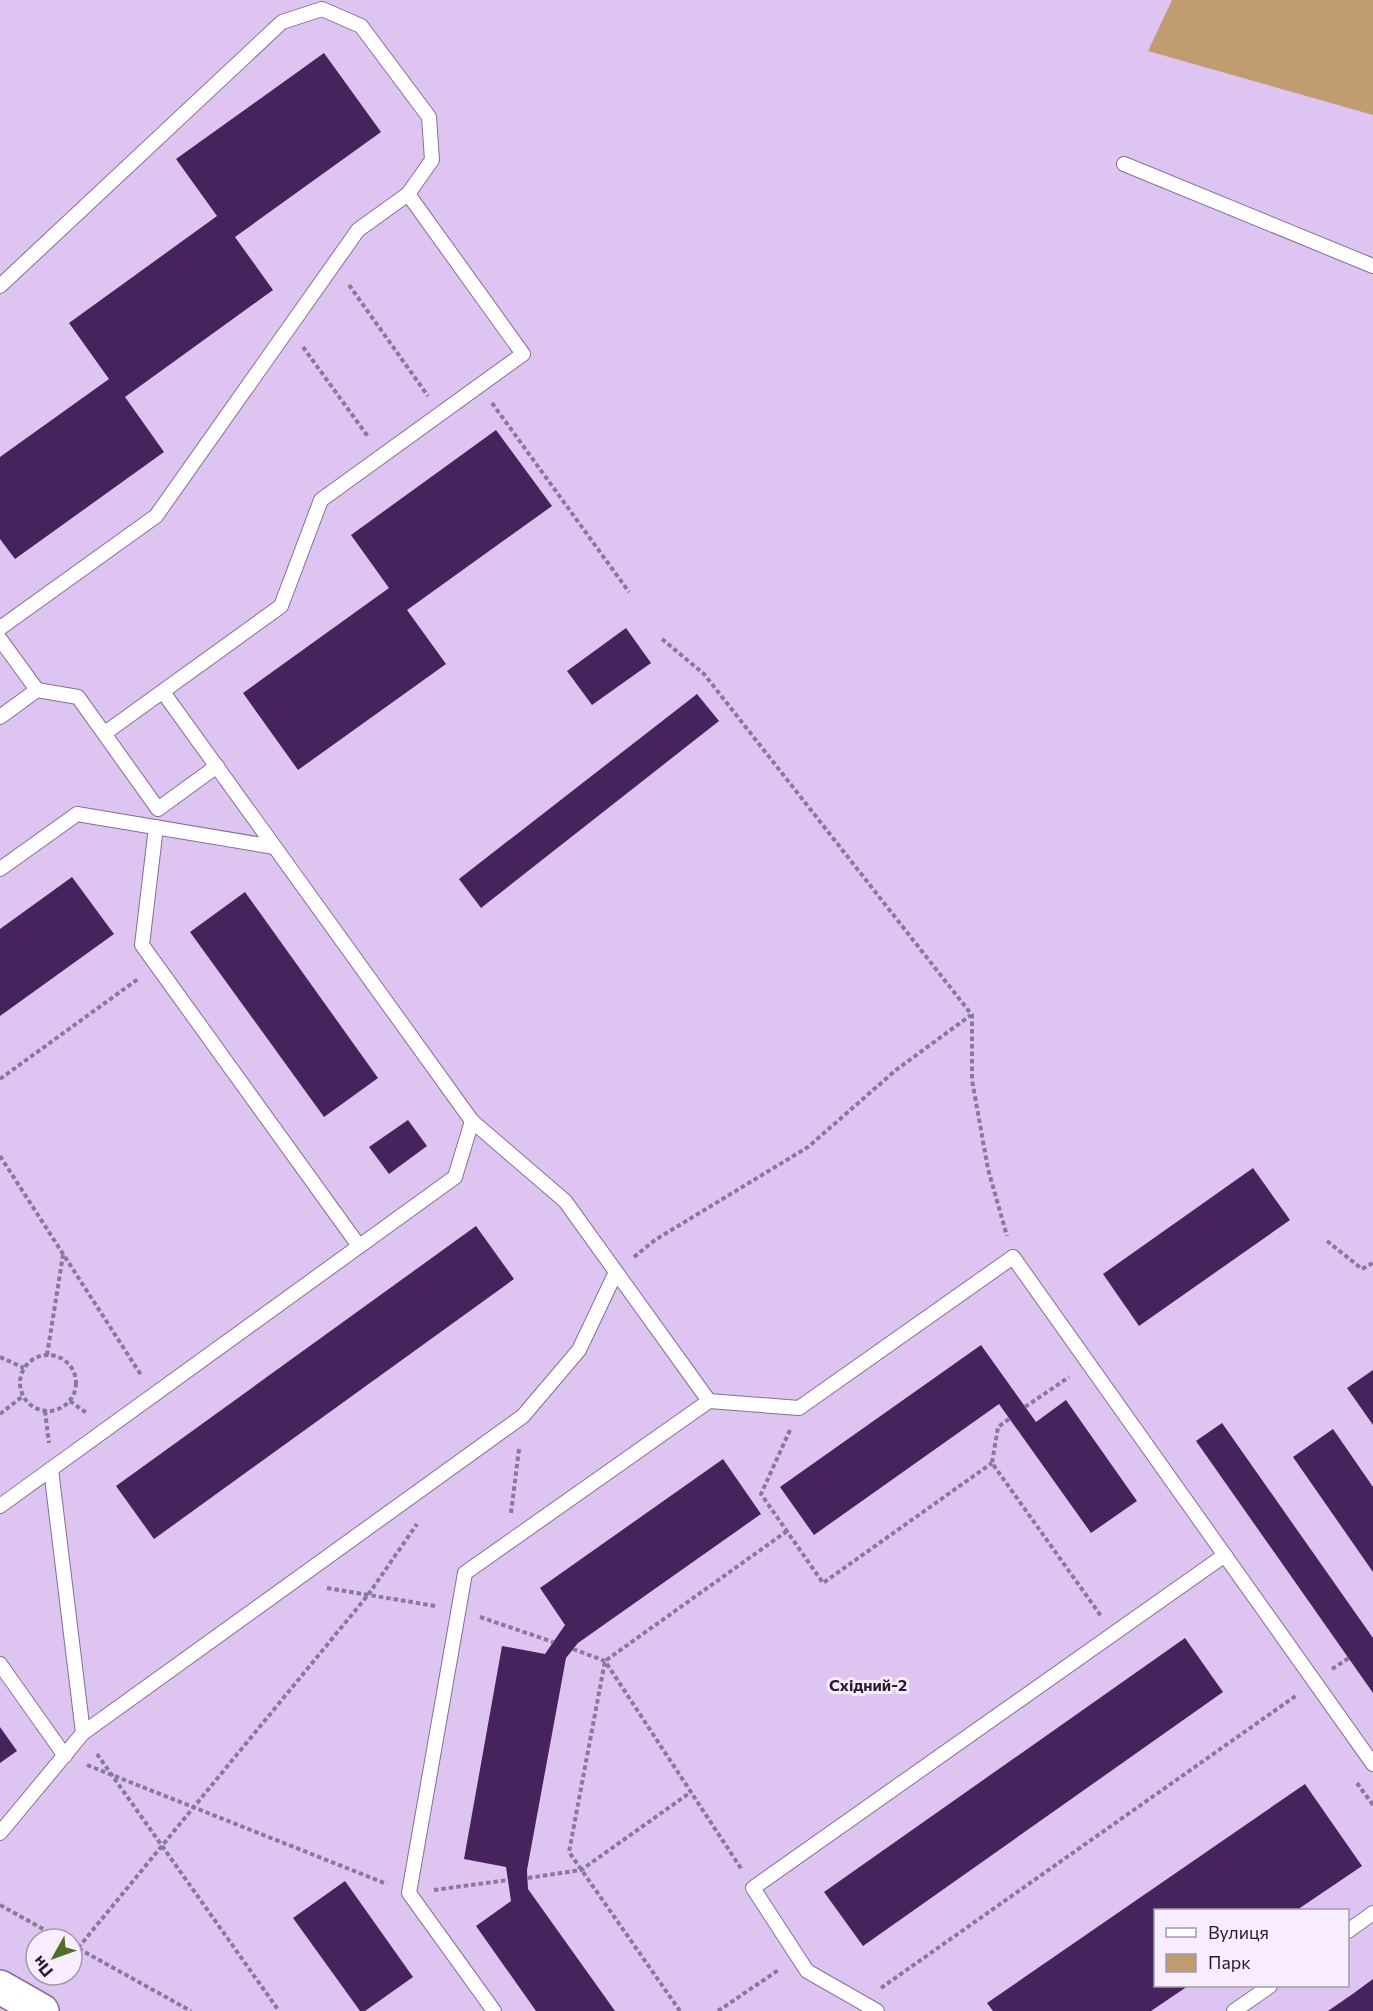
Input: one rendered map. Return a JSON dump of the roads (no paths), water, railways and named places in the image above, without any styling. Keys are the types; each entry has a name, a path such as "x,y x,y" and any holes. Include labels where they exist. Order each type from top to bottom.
{"street":[{"path":"0,1988 42,2011"}],"lane":[{"path":"0,286 282,22 322,9 361,27 429,117 432,160 408,194 358,230 156,516 0,628"},
{"path":"1124,164 1373,266"},
{"path":"105,733 282,606 321,500 523,354 408,194"},
{"path":"0,639 37,690 78,697 158,808 217,766"},
{"path":"0,717 37,690"},
{"path":"163,692 472,1121 565,1201 709,1401"},
{"path":"0,869 77,814 274,847"},
{"path":"156,827 142,945 359,1246"},
{"path":"0,1506 455,1177 472,1121"},
{"path":"494,2011 409,1893 465,1573 709,1401 799,1408 1013,1257 1373,1764"},
{"path":"0,1833 83,1733 523,1416 579,1350 616,1272"},
{"path":"51,1469 83,1733"},
{"path":"877,2011 807,1971 753,1888 1225,1555"},
{"path":"0,1664 65,1756"},
{"path":"1349,1930 1373,1913"},
{"path":"1234,2011 1269,1987"}],"district":[{"name":"Східний-2","path":"868,1684"}]}
